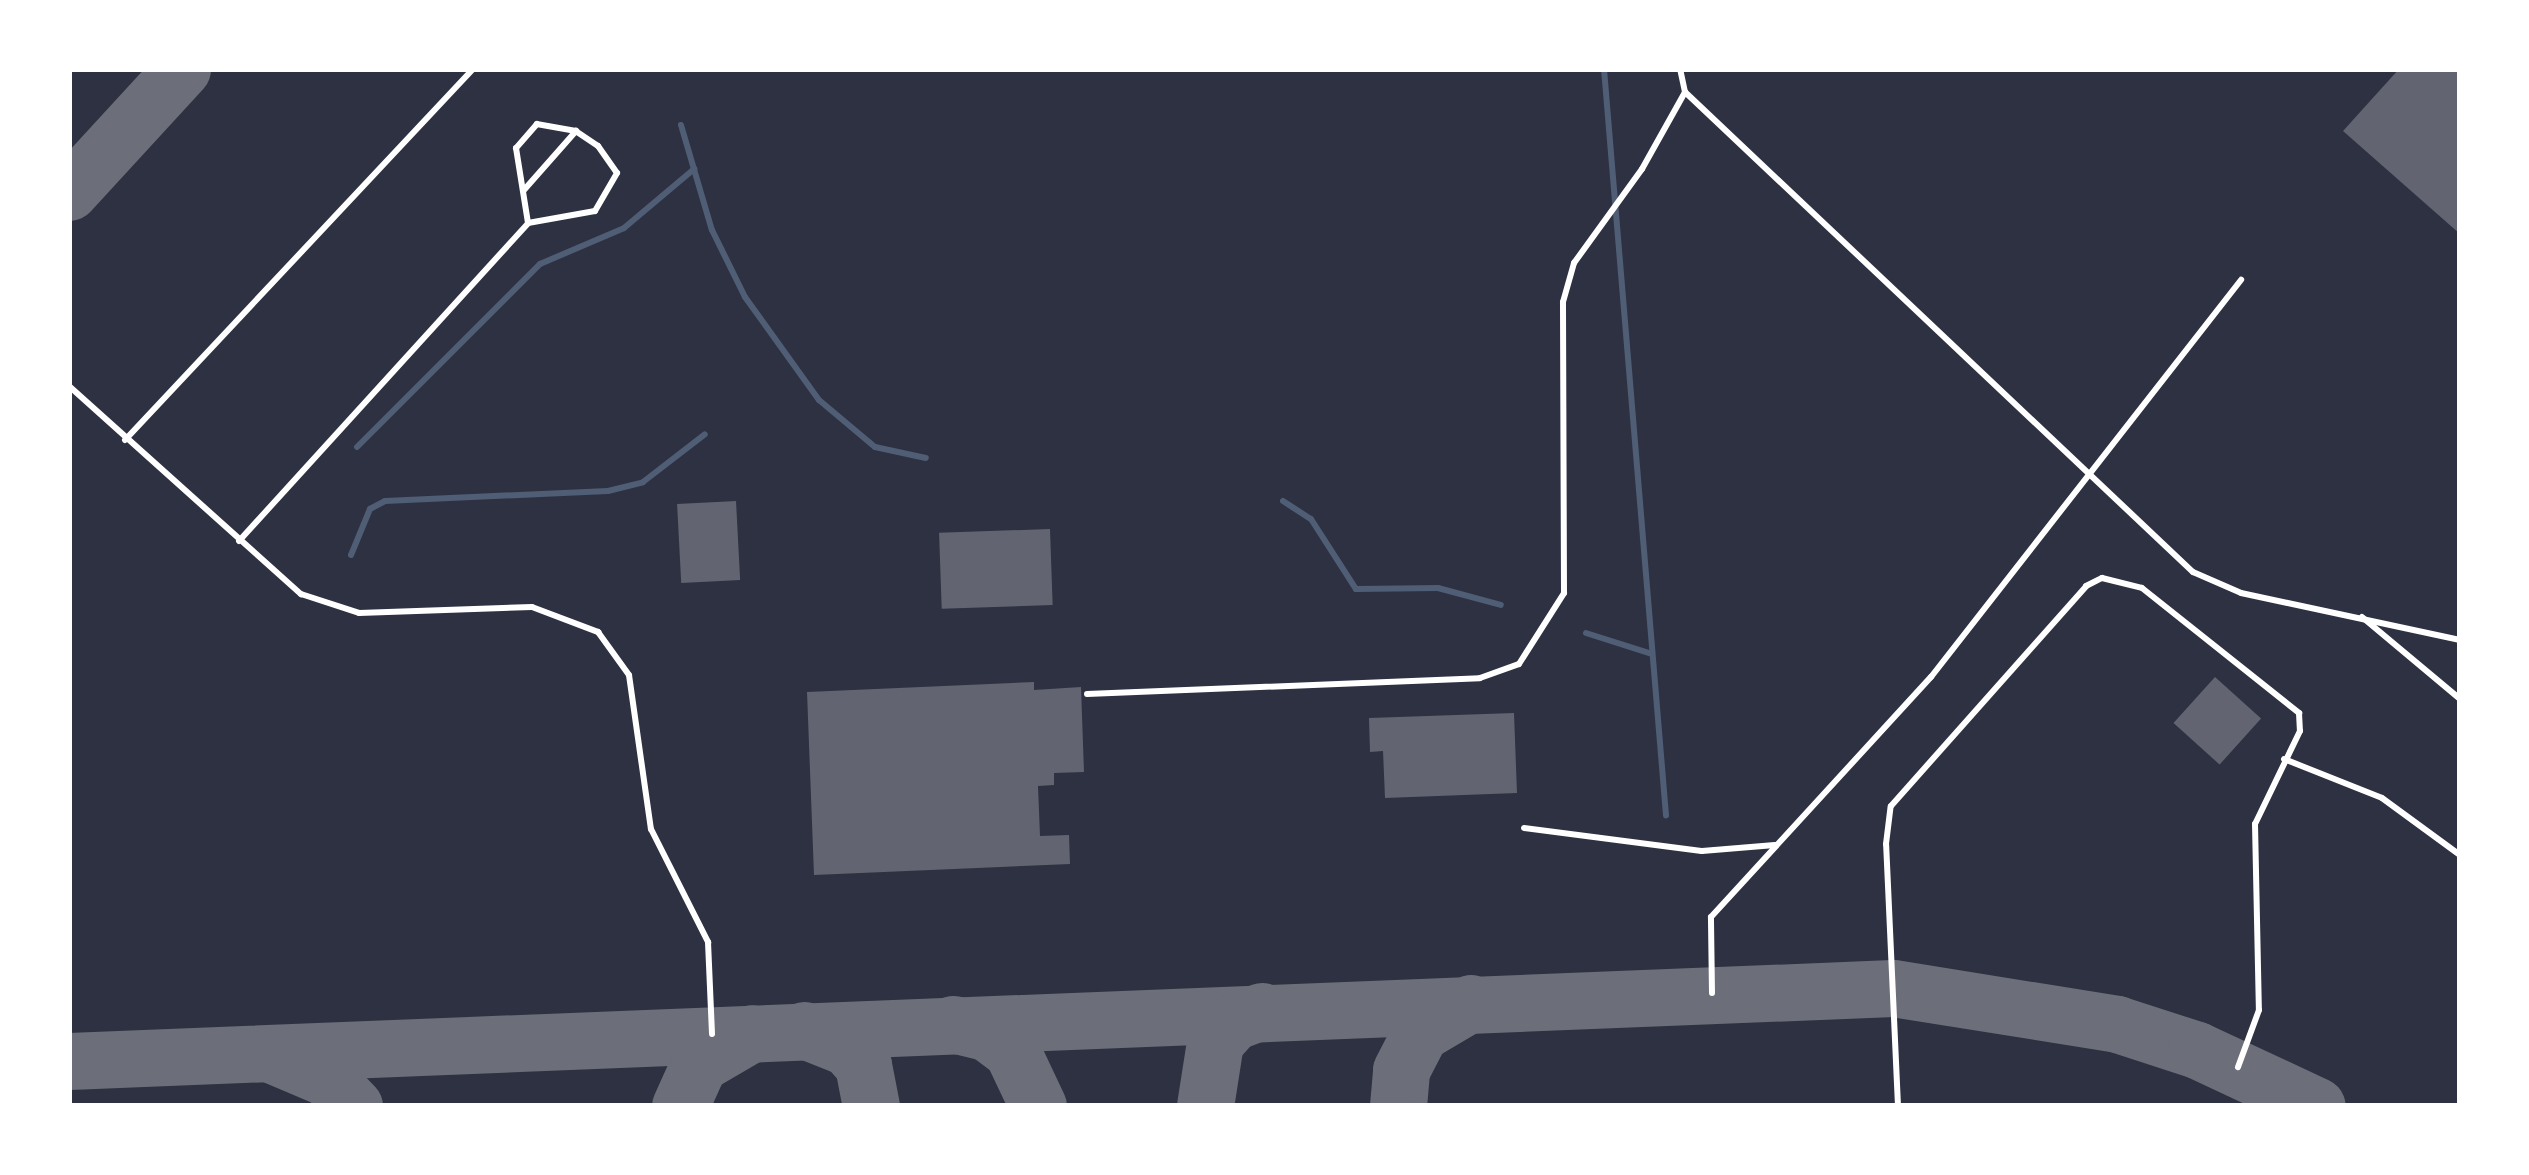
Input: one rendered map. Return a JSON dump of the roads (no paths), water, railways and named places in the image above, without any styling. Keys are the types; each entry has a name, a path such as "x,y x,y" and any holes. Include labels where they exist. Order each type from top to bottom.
{"lane":[{"path":"125,440 473,69"},
{"path":"1680,69 1684,92 2193,572 2241,592 2460,640"},
{"path":"1087,694 1480,678 1519,664 1564,593 1563,302 1574,263 1642,169 1684,92"},
{"path":"238,541 528,223 596,211 610,194 617,173 577,131 537,124 517,148 528,223"},
{"path":"524,190 577,131"},
{"path":"1712,993 1711,917 1931,677 2241,280"},
{"path":"69,386 279,578 331,608 532,607 598,632 629,675 650,829 708,941 712,1034"},
{"path":"1898,1106 1892,806 2086,586 2102,578 2142,588 2293,702 2300,730 2255,824 2259,1010 2238,1067"},
{"path":"2359,615 2460,699"},
{"path":"2284,759 2382,798 2460,855"},
{"path":"1524,828 1702,851 1779,845"}],"waterway":[{"path":"1604,69 1666,815"},
{"path":"681,125 712,230 745,297 819,400 875,447 926,458"},
{"path":"357,447 540,264 624,228 694,169"},
{"path":"351,555 370,509 385,501 608,491 643,482 705,434"},
{"path":"1283,501 1311,519 1356,589 1438,588 1501,605"},
{"path":"1586,633 1652,654"}]}
